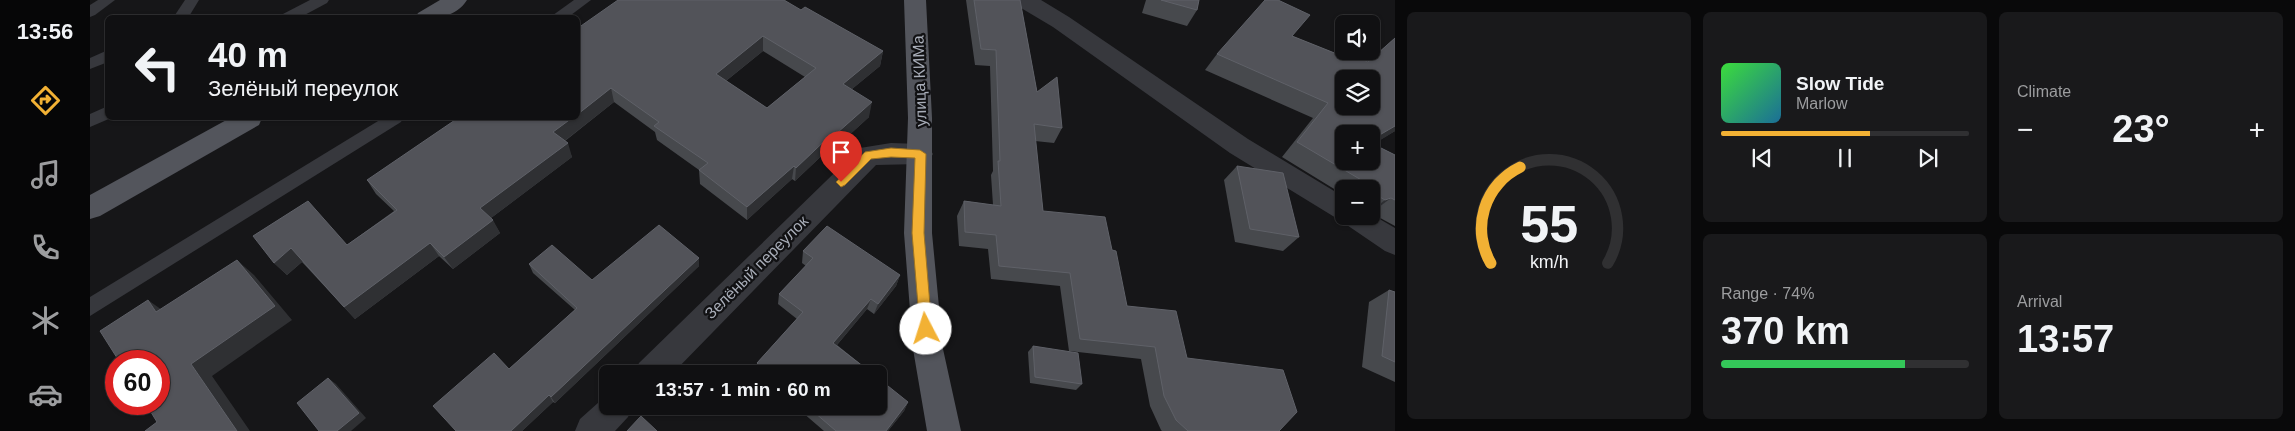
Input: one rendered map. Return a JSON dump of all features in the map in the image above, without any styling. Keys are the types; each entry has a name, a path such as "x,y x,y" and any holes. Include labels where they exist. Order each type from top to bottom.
{"main road":[{"path":"431,15 456,0"},
{"name":"улица КИМа","path":"915,0 918,41 920,154 918,233 927,339 944,431"},
{"path":"90,208 246,120"}],"street":[{"path":"1024,0 1062,22 1239,146 1335,205"},
{"name":"Зелёный переулок","path":"659,365 869,155 891,153 920,154"},
{"path":"1366,225 1395,243"},
{"path":"592,431 608,415"}],"lane":[{"path":"90,12 108,0"},
{"path":"182,15 192,0"},
{"path":"292,15 322,0"},
{"path":"561,15 584,0"},
{"path":"90,64 105,56"},
{"path":"90,121 105,114"},
{"path":"90,307 392,120"}],"building":[{"path":"618,0 784,0 801,10 805,7 883,51 843,84 872,102 837,133 834,132 796,168 794,166 747,207 699,170 708,163 654,126 659,122 611,88 580,112 580,27","holes":["763,36 816,68 767,108 716,74"]},
{"path":"974,0 1020,0 1037,92 1057,77 1062,128 1034,124 1043,211 1105,217 1112,250 1116,251 1127,306 1176,311 1187,358 1283,370 1297,412 1279,431 1188,431 1176,420 1164,396 1155,347 1080,339 1070,273 999,266 996,235 965,232 964,201 1001,206 998,161 1000,161 996,50 981,49"},
{"path":"1161,0 1199,0 1197,10"},
{"path":"1265,0 1278,0 1310,15 1292,36 1335,53 1335,60 1364,60 1368,62 1370,60 1380,60 1380,51 1395,38 1395,126 1380,135 1380,125 1335,125 1335,164 1297,142 1328,103 1217,54"},
{"path":"455,120 569,120 553,132 568,143 480,208 493,220 444,257 430,243 344,307 291,248 274,263 253,236 308,201 347,245 397,210 367,180"},
{"path":"1380,148 1395,155 1395,200 1391,198 1385,200 1380,197 1380,180 1361,180 1344,170 1380,170"},
{"path":"1237,166 1283,173 1299,237 1250,229"},
{"path":"659,225 699,258 551,397 549,395 511,431 456,431 433,406 494,353 509,369 577,308 529,264 552,245 592,280"},
{"path":"827,226 900,275 878,304 871,299 833,343 861,365 759,365 757,363 803,312 779,294 813,258 803,251"},
{"path":"237,260 275,306 191,364 237,431 145,431 157,422 153,415 170,415 170,350 112,350 100,331 148,300 156,312"},
{"path":"1389,290 1395,292 1395,362 1382,356"},
{"path":"1033,346 1078,353 1082,384 1035,377"},
{"path":"328,378 359,413 337,431 319,431 297,403"},
{"path":"887,385 908,402 886,431 836,431 817,415 887,415"},
{"path":"641,416 657,431 627,431"}],"route":[{"path":"841,182 869,155 891,153 920,154 918,233 926,329"}]}
